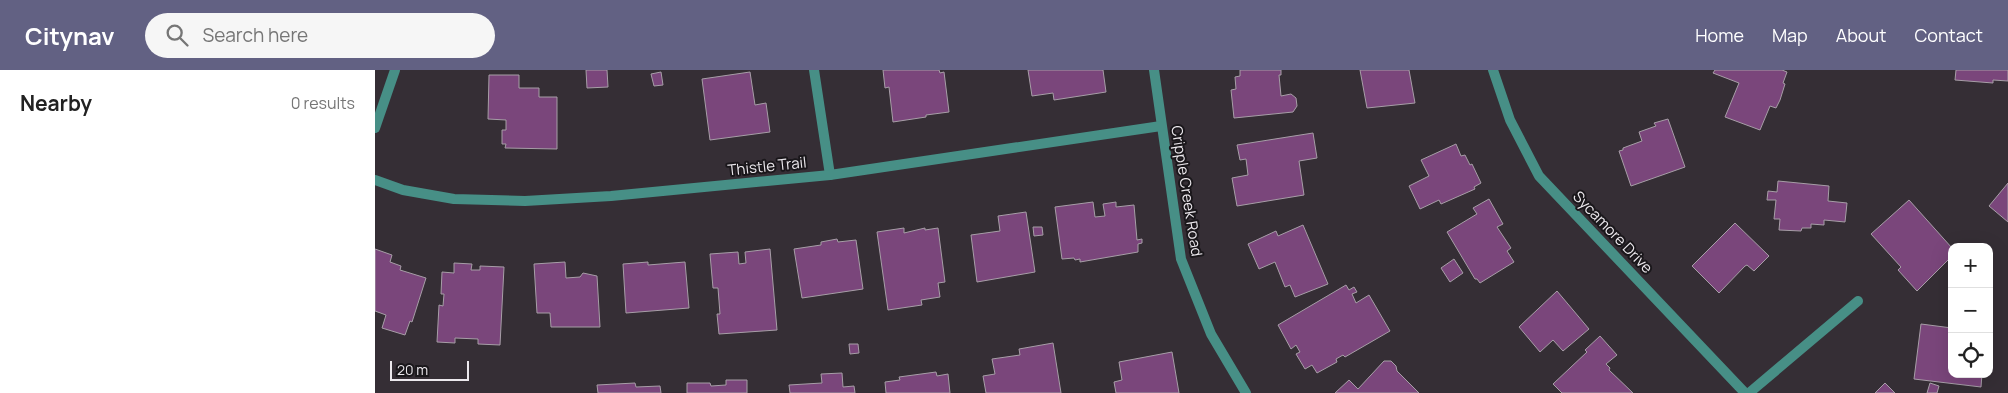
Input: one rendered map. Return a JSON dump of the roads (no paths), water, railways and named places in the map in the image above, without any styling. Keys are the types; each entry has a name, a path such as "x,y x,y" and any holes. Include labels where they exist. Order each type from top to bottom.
{"street":[{"path":"375,128 395,70"},
{"path":"814,70 830,175"},
{"name":"Cripple Creek Road","path":"1154,70 1181,259 1211,334 1246,393"},
{"name":"Sycamore Drive","path":"1493,70 1510,120 1539,176 1745,393"},
{"name":"Thistle Trail","path":"375,180 403,190 454,199 525,201 611,196 830,175 1161,126"},
{"path":"1749,393 1858,301"}]}
